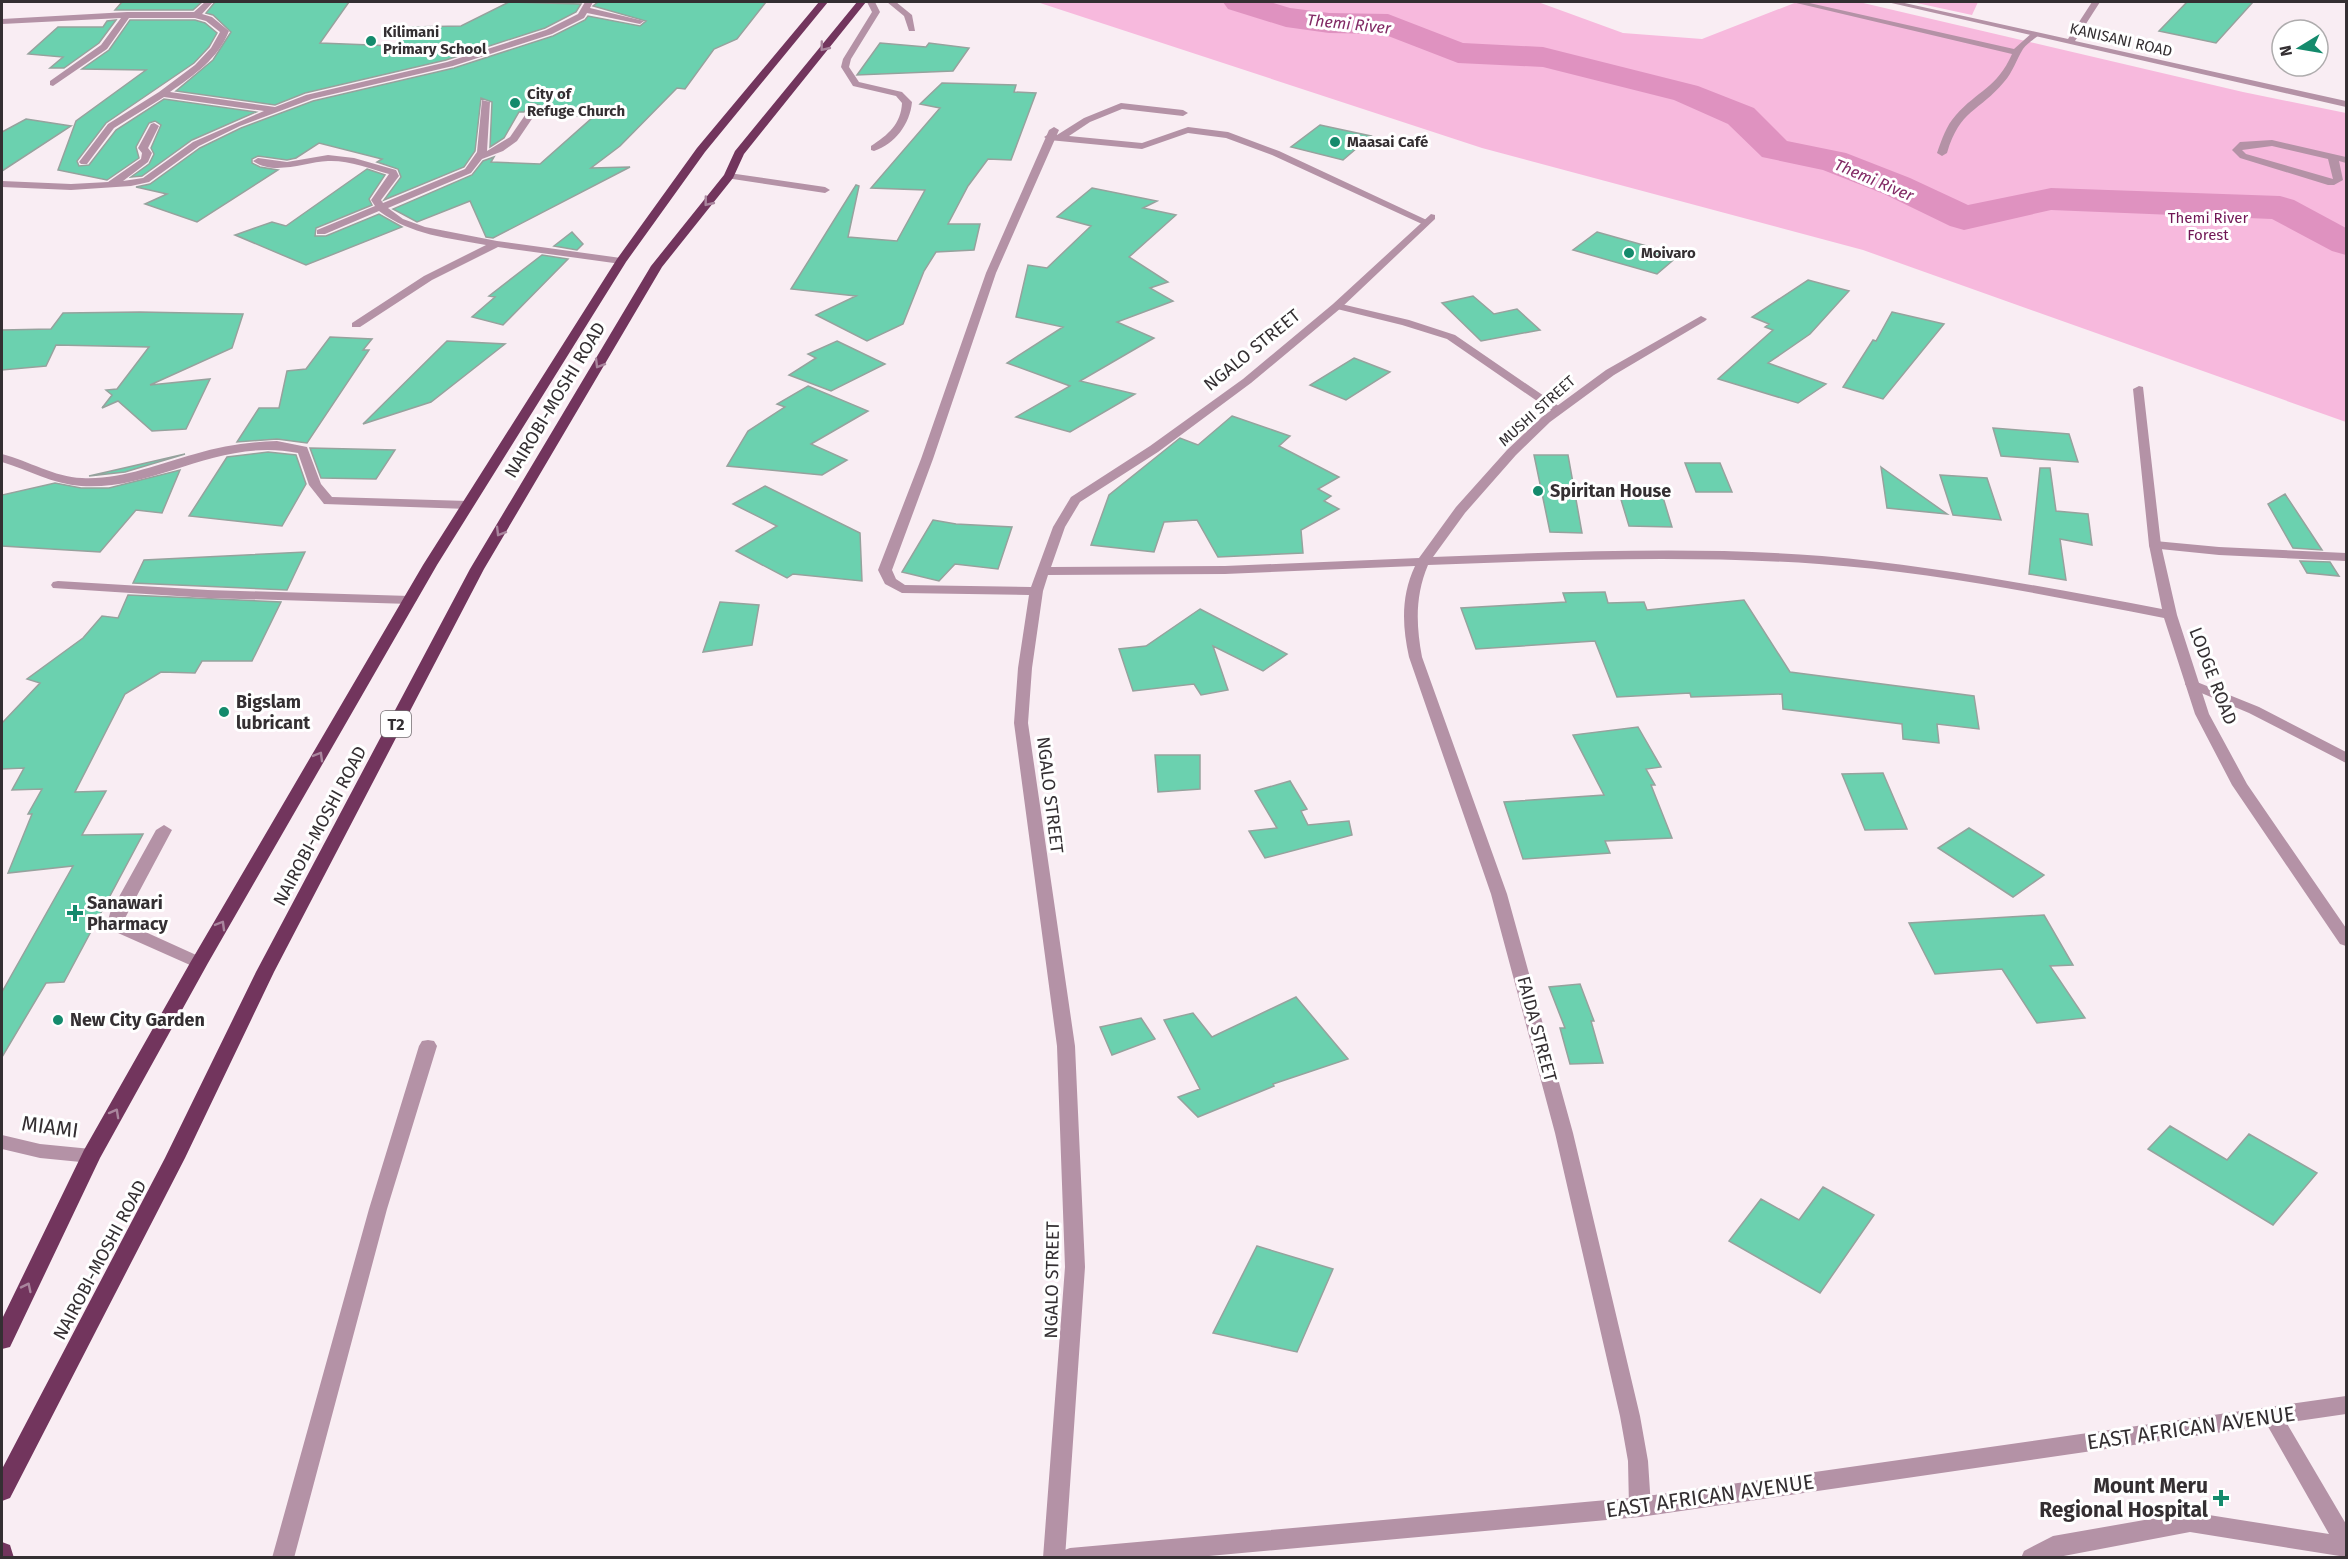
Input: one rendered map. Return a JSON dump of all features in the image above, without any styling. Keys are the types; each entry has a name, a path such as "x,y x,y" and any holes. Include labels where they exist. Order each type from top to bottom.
{"highway":[{"name":"NAIROBI-MOSHI ROAD","path":"2,1340 91,1156 199,963 410,600 468,505 621,261 701,150 823,2"},
{"name":"NAIROBI-MOSHI ROAD","path":"2,1491 175,1158 265,972 477,570 657,266 729,176 739,153 861,2"}],"street":[{"path":"196,15 209,2"},
{"path":"871,2 876,12 847,59 845,67 856,84 899,94 907,102 907,111 890,139 873,148"},
{"path":"891,2 908,15 912,29"},
{"path":"1797,2 2015,52"},
{"name":"KANISANI ROAD","path":"1891,2 2346,104"},
{"path":"2070,42 2096,2"},
{"path":"2,184 64,187 146,180 196,144 237,124 348,86 450,64 505,47 570,23 587,6 640,21"},
{"path":"53,83 104,47 127,15"},
{"path":"2,21 127,15 196,15 221,26 225,31 223,38 205,60 162,94 111,126 84,162"},
{"path":"1942,153 1949,130 1955,120 2002,80 2022,42 2036,34"},
{"path":"162,94 276,109"},
{"path":"321,232 468,171 482,152 485,102"},
{"path":"1036,591 902,589 890,581 885,570 931,450 991,273 1054,135 1121,105 1183,113"},
{"path":"479,157 500,151 514,141 535,107"},
{"path":"110,184 145,160 147,153 143,148 144,142 154,126"},
{"name":"NGALO STREET","path":"1054,135 1142,146 1153,145 1176,133 1194,130 1239,139 1428,219 1337,306 1238,388 1154,449 1075,501 1059,527 1036,591 1025,668 1021,723 1066,1047 1075,1267 1054,1557"},
{"path":"2333,158 2338,180 2331,183 2243,156 2237,150 2240,145 2272,143 2346,160"},
{"path":"258,161 287,165 328,158 354,161 386,169 394,176 376,200 381,208 399,221 422,230 497,244 621,261"},
{"path":"729,176 825,190"},
{"path":"356,325 428,278 497,244"},
{"path":"1337,306 1405,322 1451,337 1557,409"},
{"name":"MUSHI STREET","path":"1425,562 1456,515 1513,450 1557,409 1623,363 1701,320"},
{"name":"LODGE ROAD","path":"2139,389 2155,545 2170,615 2202,714 2240,785 2346,940"},
{"path":"2,458 64,481 95,482 117,479 219,452 278,445 303,450 315,485 328,501 468,505"},
{"path":"2155,545 2219,551 2346,557"},
{"path":"1042,572 1137,573 1625,554 1774,557 1939,573 2170,615"},
{"name":"FAIDA STREET","path":"1425,562 1413,590 1411,643 1438,729 1458,775 1499,894 1564,1133 1630,1416 1638,1461 1640,1507"},
{"path":"58,585 208,594 410,600"},
{"path":"2192,684 2254,710 2346,758"},
{"path":"164,830 118,913 116,921 124,929 199,963"},
{"path":"283,1557 378,1209 428,1046"},
{"name":"MIAMI","path":"2,1142 40,1151 91,1156"},
{"name":"EAST AFRICAN AVENUE","path":"1070,1557 1640,1507 2346,1405"},
{"path":"2272,1416 2346,1545"},
{"path":"2032,1557 2053,1546 2190,1522 2346,1545"}],"green space":[{"name":"Themi River Forest","path":"1037,2 1538,2 1623,33 1702,39 1797,2 1859,2 2243,92 2346,113 2346,422 1863,250 1482,148"},
{"path":"1912,2 1978,2 1972,15"}],"building":[{"path":"122,2 202,2 193,10 115,10"},
{"path":"215,2 349,2 320,43 396,46 410,27 461,26 509,2 581,4 576,12 545,28 446,60 305,93 275,105 176,91 213,60 231,32 213,15 206,13"},
{"path":"598,2 766,2 737,39 714,49 685,89 677,88 620,146 591,168 630,167 493,238 486,237 470,201 417,222 393,209 472,175 483,161 494,157 491,162 540,164 593,117 538,113 542,106 531,103 524,112 519,112 504,138 490,147 492,102 481,98 475,151 464,167 384,200 401,177 398,169 377,162 382,159 319,143 296,158 287,160 258,156 252,159 252,163 260,167 278,170 197,222 145,204 167,194 136,187 150,184 200,148 241,128 313,101 454,68 553,36 585,20 588,16 640,26 646,21 593,6"},
{"path":"2187,2 2253,2 2216,43 2159,31"},
{"path":"116,20 99,43 64,68 50,68 63,57 28,54 58,27 103,27 107,21"},
{"path":"130,20 195,20 205,23 217,33 209,47 194,63 106,123 77,161 79,166 89,165 116,130 164,99 256,112 192,140 142,176 131,177 149,164 154,154 151,148 161,125 155,121 149,123 136,147 139,158 107,180 58,170 76,121 146,70 82,69 109,50"},
{"path":"880,43 926,47 929,43 969,48 953,71 857,75"},
{"path":"942,83 1016,85 1014,92 1036,93 1011,160 988,159 968,186 948,224 980,224 974,250 936,252 924,271 903,324 867,341 816,315 856,296 791,289 856,185 859,186 848,237 897,241 925,190 871,188 940,108 920,104"},
{"path":"26,119 71,126 2,171 2,132"},
{"name":"Maasai Café","path":"1320,125 1371,136 1343,160 1291,147"},
{"path":"367,169 385,175 369,199 372,205 316,228 315,236 326,236 379,214 402,227 306,265 235,235 272,222 286,226"},
{"path":"1092,188 1157,201 1143,208 1176,215 1129,257 1168,282 1150,288 1173,301 1117,322 1154,338 1080,381 1135,394 1070,432 1016,417 1070,386 1007,363 1063,327 1016,317 1028,265 1047,268 1091,226 1057,217"},
{"path":"572,232 583,244 577,250 554,246"},
{"name":"Moivaro","path":"1597,232 1679,255 1657,274 1573,250"},
{"path":"542,255 568,259 503,325 472,317 495,297 489,296"},
{"path":"1808,280 1849,291 1810,334 1768,363 1826,384 1798,403 1718,379 1773,330 1765,327 1769,324 1752,317"},
{"path":"1473,296 1494,314 1517,309 1540,330 1481,341 1442,303"},
{"path":"1892,312 1944,324 1883,399 1843,387 1873,340 1876,341"},
{"path":"63,313 243,314 232,348 150,385 210,379 186,429 152,431 118,401 102,408 112,395 106,390 117,389 149,347 56,345 46,366 2,370 2,330 51,329"},
{"path":"330,337 372,339 363,350 369,350 307,443 277,439 237,442 259,408 279,408 287,371 306,369"},
{"path":"447,341 505,344 431,402 363,424"},
{"path":"837,341 885,364 831,391 789,375 816,358 808,354"},
{"path":"1354,358 1390,372 1346,400 1310,385"},
{"path":"808,386 868,411 811,444 847,460 822,475 727,466 748,431 785,407 777,404"},
{"path":"1232,416 1290,436 1279,446 1339,477 1318,489 1331,496 1324,501 1339,509 1301,530 1303,553 1218,557 1197,520 1164,522 1154,552 1091,545 1109,495 1180,438 1198,445"},
{"path":"1993,428 2069,434 2078,462 2001,456"},
{"path":"310,448 395,450 376,479 321,478"},
{"path":"268,452 296,455 306,484 282,526 189,516 227,457"},
{"path":"185,454 125,472 89,476"},
{"path":"1534,455 1568,455 1582,533 1550,532"},
{"path":"1685,463 1720,463 1732,492 1696,492"},
{"path":"1881,467 1947,514 1887,508"},
{"path":"2040,468 2050,468 2056,511 2088,514 2092,545 2060,539 2066,580 2029,574"},
{"path":"180,470 162,513 136,510 100,552 2,546 2,495 55,483 81,488 109,488"},
{"path":"1940,475 1987,478 2001,520 1953,515"},
{"path":"765,486 860,533 862,581 793,574 787,578 736,551 777,526 733,504"},
{"path":"1619,493 1662,494 1672,527 1629,526"},
{"path":"2285,494 2322,550 2293,548 2268,504"},
{"path":"933,520 956,524 1012,527 998,569 955,564 939,581 902,572"},
{"path":"305,552 287,590 133,583 144,560"},
{"path":"2300,561 2330,562 2339,576 2307,573"},
{"path":"1605,592 1608,603 1644,602 1647,610 1744,600 1790,672 1974,696 1979,729 1937,724 1939,743 1903,739 1902,724 1783,709 1782,694 1691,697 1690,693 1617,697 1595,641 1476,649 1461,608 1566,602 1563,593"},
{"path":"128,595 281,602 252,661 202,661 195,673 161,672 125,694 75,792 106,791 82,835 143,834 64,982 46,983 2,1057 2,992 73,866 8,873 32,814 28,814 42,789 12,790 24,768 2,769 2,723 40,683 27,679 83,638 102,616 118,618"},
{"path":"720,602 759,605 752,645 703,652"},
{"path":"1200,609 1287,654 1263,671 1213,646 1228,690 1201,695 1194,684 1133,691 1119,649 1146,646"},
{"path":"1638,727 1661,767 1646,769 1655,785 1651,785 1672,838 1605,841 1610,853 1523,859 1504,802 1604,795 1573,735"},
{"path":"1155,755 1200,755 1200,789 1158,792"},
{"path":"1883,773 1907,829 1865,830 1842,774"},
{"path":"1290,781 1307,809 1301,811 1308,825 1349,821 1352,835 1265,858 1249,831 1277,828 1255,791"},
{"path":"1969,828 2044,875 2013,897 1938,848"},
{"path":"2044,915 2073,965 2050,966 2085,1018 2037,1023 2002,969 1935,974 1909,923"},
{"path":"1580,984 1594,1021 1591,1021 1603,1063 1570,1064 1560,1028 1565,1028 1549,987"},
{"path":"1296,997 1348,1059 1273,1084 1274,1086 1198,1117 1178,1097 1200,1089 1164,1020 1193,1013 1212,1037"},
{"path":"1141,1018 1155,1039 1112,1055 1100,1027"},
{"path":"2170,1126 2227,1160 2249,1134 2317,1173 2273,1225 2148,1149"},
{"path":"1823,1187 1874,1215 1820,1293 1729,1241 1761,1199 1799,1220"},
{"path":"1257,1246 1333,1269 1297,1352 1213,1333"}],"waterway":[{"name":"Themi River","path":"1239,2 1286,17 1329,23 1388,24 1458,53 1543,57 1686,93 1741,116 1775,149 1833,161 1897,186 1964,218 2051,199 2201,203 2280,208 2346,243"}],"place":[{"name":"Kilimani Primary School","path":"371,41"},
{"name":"City of Refuge Church","path":"515,103"},
{"name":"Maasai Café","path":"1335,142"},
{"name":"Moivaro","path":"1629,253"},
{"name":"Spiritan House","path":"1538,491"},
{"name":"Bigslam lubricant","path":"224,712"},
{"name":"Sanawari Pharmacy","path":"75,913"},
{"name":"New City Garden","path":"58,1020"},
{"name":"Mount Meru Regional Hospital","path":"2221,1498"}]}
